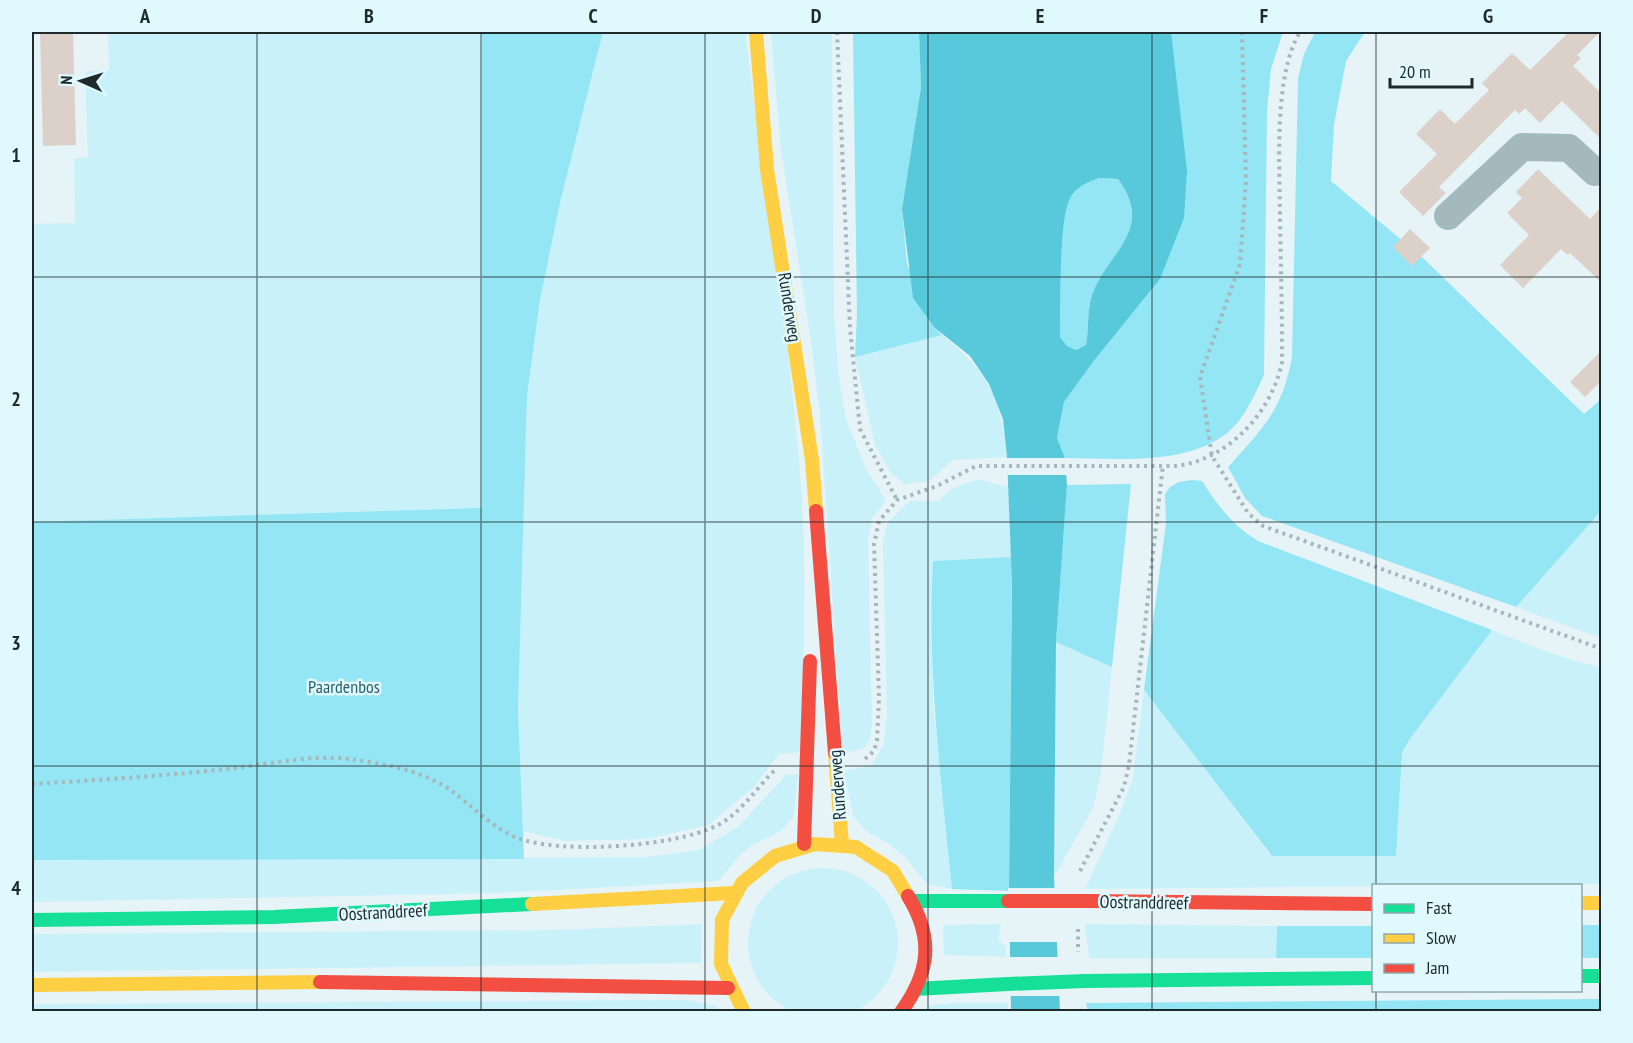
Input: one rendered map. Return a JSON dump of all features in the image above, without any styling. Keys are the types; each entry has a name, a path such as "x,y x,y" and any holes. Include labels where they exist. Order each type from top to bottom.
{"main road":[{"name":"Runderweg","path":"756,32 767,170 812,460 842,844"},
{"name":"Runderweg","path":"804,844 811,643 821,582"},
{"path":"744,1011 729,988 721,965 720,940 724,916 734,893 757,866 779,853 804,844 842,844 865,852 885,864 902,880 915,901 922,922 925,945 923,968 915,989 901,1011"},
{"name":"Oostranddreef","path":"32,920 274,917 734,893"},
{"name":"Oostranddreef","path":"915,901 1372,904"},
{"path":"1582,903 1602,903"},
{"path":"1582,976 1602,976"},
{"path":"915,989 1085,981 1372,978"},
{"path":"32,985 358,982 729,988"}],"street":[{"path":"1448,216 1522,147 1569,148 1595,172 1602,171"}],"path":[{"path":"837,32 850,328 860,429 897,500"},
{"path":"1242,32 1246,181 1240,264 1200,377 1212,456 1248,513 1263,526 1602,649"},
{"path":"835,762 866,758 874,752 877,740 879,698 874,544 879,521 897,500 938,486 976,466 1188,464 1212,456 1231,443 1260,412 1273,391 1282,362 1279,136 1284,87 1293,42 1300,32"},
{"path":"1078,880 1083,861 1124,787 1129,765 1163,465"},
{"path":"32,784 163,776 346,758 384,765 430,779 451,790 513,836 544,845 589,846 672,840 717,826 747,802 777,769 806,764"},
{"path":"1078,920 1078,964"}],"shaded area":[{"path":"108,32 482,32 483,509 32,522 32,224 75,223 74,159 88,157 85,72 109,69"},
{"path":"603,32 745,32 787,345 801,487 804,600 800,752 779,754 754,787 708,825 647,839 565,841 523,831 518,709 527,396 540,300 560,203"},
{"path":"771,32 832,32 834,314 838,371 846,419 866,469 886,501 872,518 868,541 872,725 870,740 864,748 843,754 820,415 811,341 781,150"},
{"path":"919,32 1171,32 1187,171 1184,218 1160,279 1064,402 1057,438 1065,458 1067,485 1056,642 1054,877 1060,1011 1011,1011 1009,891 1012,584 1007,457 1003,419 989,384 970,356 935,328 913,298 902,209 921,87","holes":["1099,178 1118,179 1128,197 1132,213 1130,227 1125,240 1092,295 1086,345 1076,350 1067,346 1060,337 1064,221 1072,195 1084,184"]},
{"path":"942,335 971,361 990,388 1001,418 1007,457 953,460 929,481 905,484 891,473 875,445 855,357"},
{"path":"978,479 1009,487 1012,557 933,561 933,703 952,889 927,884 904,856 888,843 867,832 854,817 843,771 872,765 884,744 887,715 883,540 888,522 910,501 938,501 951,489"},
{"path":"1601,511 1601,638 1516,607"},
{"path":"1492,630 1553,654 1601,668 1601,884 1372,884 1372,886 1085,889 1119,816 1133,777 1144,690 1271,856 1396,856 1402,754 1409,740"},
{"path":"1056,642 1112,667 1101,773 1093,808 1054,877"},
{"path":"798,774 794,816 781,831 752,845 737,858 719,881 498,893 32,902 32,860 647,857 699,850 739,826 786,775"},
{"path":"823,868 852,873 865,880 876,890 886,901 893,914 898,943 893,972 886,985 876,996 865,1006 852,1013 823,1018 794,1013 781,1006 770,996 760,985 753,972 748,943 753,914 760,901 770,890 781,880 794,873"},
{"path":"702,924 701,963 32,972 32,934 558,930"},
{"path":"1001,924 998,940 1006,946 1006,957 944,955 943,925"},
{"path":"1085,924 1277,926 1276,958 1089,958"},
{"path":"689,1000 715,1006 719,1011 32,1012 32,1004"},
{"path":"952,1003 1008,1003 1008,1011 925,1012 928,1006"}],"green space":[{"name":"Paardenbos","path":"482,32 603,32 560,203 540,300 527,396 518,709 524,859 32,860 32,522 482,508"},
{"path":"853,32 919,32 921,87 902,209 907,264 935,328 942,335 855,357 857,314"},
{"path":"1171,32 1283,32 1271,69 1267,112 1264,375 1236,424 1230,431 1206,446 1187,452 1147,458 1065,458 1057,438 1064,402 1160,279"},
{"path":"1315,32 1365,32 1346,61 1334,125 1331,181 1422,257 1584,414 1601,399 1601,511 1516,607 1262,516 1245,498 1228,467 1261,429 1277,405 1288,376 1292,357 1298,78 1304,54"},
{"path":"1099,178 1118,179 1128,197 1132,213 1130,228 1125,241 1099,280 1092,295 1086,346 1076,350 1067,346 1060,337 1064,221 1072,195 1084,184"},
{"path":"1202,481 1226,514 1258,541 1492,630 1409,740 1402,753 1396,856 1272,856 1144,690 1166,523 1165,494 1170,487 1179,482"},
{"path":"1131,484 1112,667 1056,642 1067,485"},
{"path":"1012,557 1009,891 952,889 933,684 933,561"},
{"path":"1582,925 1601,925 1601,958 1582,958"},
{"path":"1277,926 1372,926 1372,958 1276,958"},
{"path":"1601,999 1601,1012 1088,1012 1086,1003"}],"pier":[{"path":"1004,458 1068,458 1069,475 1005,475"},
{"path":"1008,888 1058,888 1060,942 1008,942"},
{"path":"1008,957 1061,957 1062,996 1008,996"}],"building":[{"path":"40,32 73,32 76,145 43,146"},
{"path":"1569,32 1600,32 1577,55 1581,58 1573,66 1602,94 1602,140 1562,101 1540,123 1525,108 1519,114 1515,110 1439,187 1446,193 1423,216 1399,192 1437,154 1416,134 1440,109 1455,124 1489,90 1482,83 1512,53 1530,70"},
{"path":"1538,169 1590,219 1602,206 1602,283 1570,253 1568,255 1561,249 1523,288 1500,265 1529,235 1507,213 1522,198 1516,192"},
{"path":"1410,229 1430,248 1412,266 1393,247"},
{"path":"1602,350 1602,380 1585,397 1570,382"}],"traffic: fast":[{"path":"915,901 1008,901"},
{"path":"32,920 274,917 532,904"},
{"path":"1582,976 1602,976"},
{"path":"1085,981 1372,978"},
{"path":"1008,984 1085,981"},
{"path":"915,989 1008,984"}],"traffic: slow":[{"path":"756,32 767,169 812,460 816,511"},
{"path":"835,753 842,844"},
{"path":"744,1012 721,964 722,920 742,883 775,856 815,844 856,847 893,871 908,896"},
{"path":"532,904 734,893"},
{"path":"1582,903 1602,903"},
{"path":"32,985 320,982"}],"traffic: jam":[{"path":"816,511 835,753"},
{"path":"804,844 810,661"},
{"path":"901,1012 918,983 925,955 922,926 908,896"},
{"path":"1008,901 1086,901"},
{"path":"1086,901 1372,904"},
{"path":"320,982 728,988"}]}
